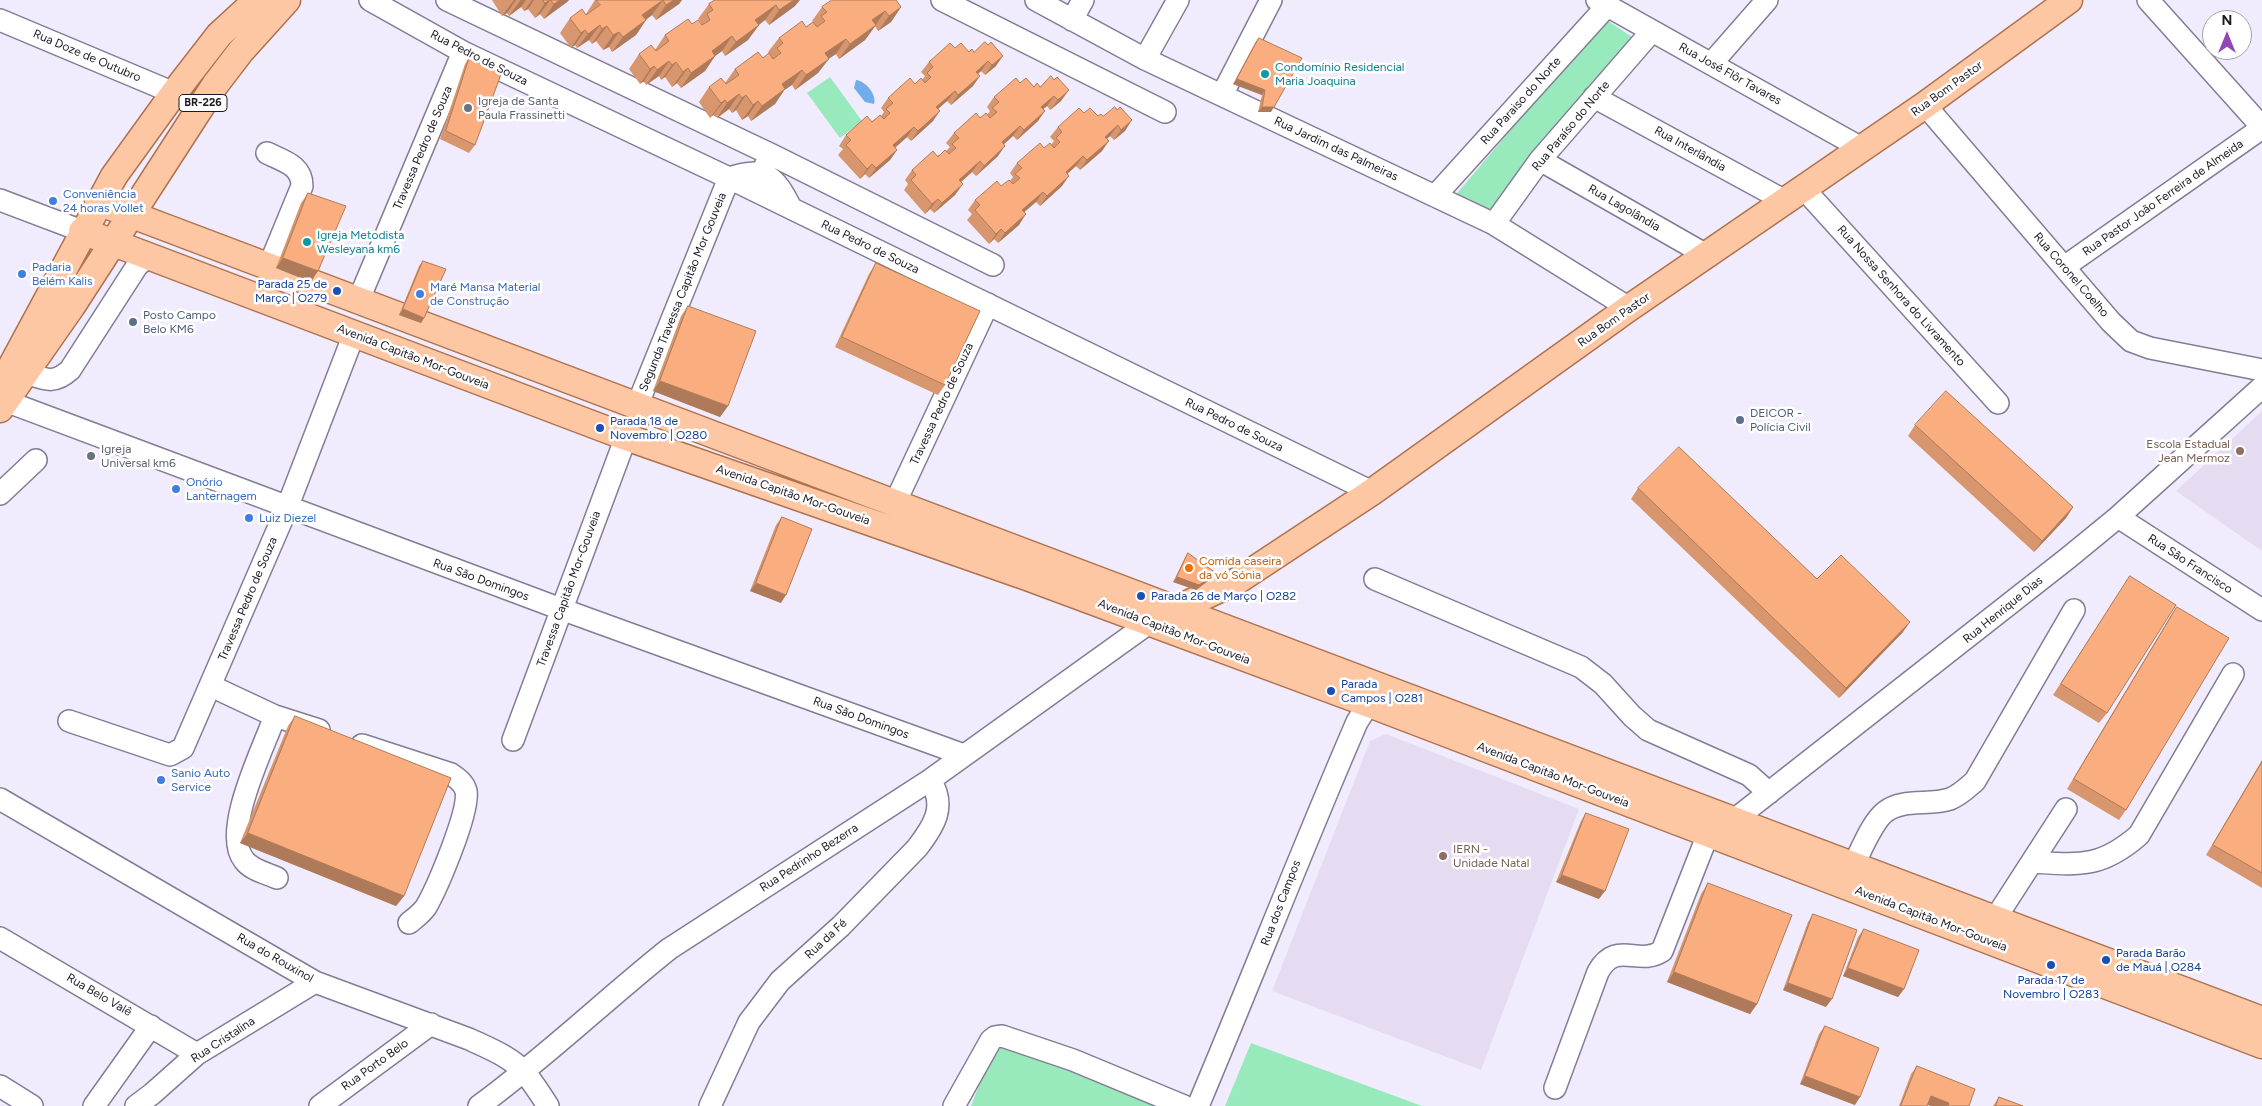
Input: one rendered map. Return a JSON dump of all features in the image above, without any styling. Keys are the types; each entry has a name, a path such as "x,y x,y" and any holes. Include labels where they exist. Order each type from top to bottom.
{"main road":[{"name":"BR-226","path":"1,399 82,231 114,176 219,35 257,0"},
{"name":"BR-226","path":"1,399 26,372 132,215 214,85 286,0"},
{"name":"Rua Bom Pastor","path":"1149,623 1238,581 1372,492 1629,308 1863,149 2069,0"},
{"name":"Avenida Capitão Mor-Gouveia","path":"98,202 1176,610 1581,774 1708,834 2262,1045"},
{"name":"Avenida Capitão Mor-Gouveia","path":"82,231 112,244 626,437 1027,577 1372,705 1581,774 1734,820 2262,1020"}],"street":[{"name":"Rua Pedro de Souza","path":"370,0 463,52 791,208 1372,492"},
{"path":"447,0 766,163 993,265"},
{"path":"942,0 1165,112"},
{"name":"Rua Jardim das Palmeiras","path":"1036,0 1145,58 1494,224 1629,308"},
{"path":"1072,20 1082,0"},
{"path":"1145,58 1178,0"},
{"path":"1222,95 1271,0"},
{"path":"1711,64 1768,0"},
{"path":"2148,0 2262,128"},
{"name":"Rua José Flôr Tavares","path":"1602,3 1863,149"},
{"name":"Rua Paraiso do Norte","path":"1435,196 1602,3"},
{"name":"Rua Doze de Outubro","path":"0,20 174,93"},
{"name":"Rua Paraíso do Norte","path":"1494,224 1540,160 1652,31"},
{"name":"Travessa Pedro de Souza","path":"359,300 463,52"},
{"name":"Rua Interlândia","path":"1594,97 1795,196"},
{"name":"Rua Coronel Coelho","path":"1925,105 2111,322 2132,340 2150,348 2262,370"},
{"name":"Rua Pastor João Ferreira de Almeida","path":"2064,267 2262,128"},
{"path":"267,152 296,168 302,176 302,186 269,266"},
{"name":"Rua Lagolândia","path":"1540,160 1708,256"},
{"path":"729,178 766,163"},
{"path":"766,163 791,208"},
{"name":"Segunda Travessa Capitão Mor Gouveia","path":"637,406 729,178"},
{"name":"Rua Nossa Senhora do Livramento","path":"1795,196 1998,403"},
{"path":"0,200 82,231"},
{"path":"26,372 48,380 60,378 70,370 137,266 147,257"},
{"name":"Travessa Pedro de Souza","path":"895,503 988,304"},
{"name":"Travessa Pedro de Souza","path":"69,721 170,755 185,744 287,508 354,334"},
{"name":"Rua Henrique Dias","path":"1734,820 1937,663 2118,517 2262,387"},
{"name":"Rua São Domingos","path":"1,399 287,508 964,755"},
{"name":"Travessa Capitão Mor-Gouveia","path":"513,740 626,437"},
{"path":"0,494 36,460"},
{"name":"Rua São Francisco","path":"2118,517 2262,610"},
{"path":"1375,579 1581,667 1603,684 1632,716 1648,730 1749,775 1770,793"},
{"path":"1853,866 1879,818 1886,811 1900,804 1949,799 1963,792 1975,781 2074,610"},
{"name":"Rua Pedrinho Bezerra","path":"479,1106 525,1073 632,978 669,949 930,780 1149,623"},
{"path":"2032,862 2088,863 2106,858 2124,848 2139,835 2233,674"},
{"path":"211,686 276,716 451,774 462,784 466,793 463,818 426,906 409,923"},
{"name":"Rua dos Campos","path":"1198,1106 1258,963 1309,833 1360,716 1372,705"},
{"path":"276,716 239,813 236,843 239,853 250,866 277,878"},
{"name":"Rua da Fé","path":"710,1106 737,1043 762,1003 780,981 841,926 917,848 929,831 939,806 936,789 930,780"},
{"name":"Rua do Rouxinol","path":"1,801 315,982 431,1024 492,1050 514,1062 525,1073 548,1106"},
{"path":"1995,919 2066,809"},
{"path":"1555,1088 1603,962 1612,956 1622,954 1646,957 1655,956 1662,951 1708,834"},
{"name":"Rua Belo Valê","path":"0,938 197,1054"},
{"name":"Rua Cristalina","path":"136,1106 197,1054 315,982"},
{"name":"Rua Porto Belo","path":"320,1106 431,1024"},
{"path":"94,1106 151,1026"},
{"path":"954,1106 991,1040 995,1037 1005,1036 1073,1060 1184,1106"},
{"path":"0,1086 32,1106"}],"shaded area":[{"name":"Escola Estadual Jean Mermoz","path":"2262,411 2262,551 2176,491"},
{"name":"IERN - Unidade Natal","path":"1386,734 1579,809 1481,1070 1272,991 1370,741"}],"green space":[{"path":"1605,19 1635,39 1486,215 1453,198"},
{"path":"830,77 862,121 840,138 807,93"},
{"path":"996,1042 1162,1106 971,1106"},
{"path":"1251,1043 1422,1106 1225,1106"}],"water":[{"path":"856,80 870,89 874,97 874,104 865,102 854,88"}],"building":[{"path":"551,0 560,0 554,4"},
{"path":"596,0 663,0 642,15 646,20 623,37 619,32 613,35 607,26 602,29 600,25 588,34 585,30 581,33 570,18 582,9 586,15 600,5"},
{"path":"663,0 674,0 666,5"},
{"path":"715,0 794,0 779,10 776,5 755,20 759,25 736,42 732,36 712,51 715,56 691,73 688,68 683,72 676,62 672,65 669,61 657,70 654,66 650,69 639,54 651,45 656,51 669,41 665,35 688,19 692,24 698,20 702,25 710,20 707,14 713,10 709,4"},
{"path":"832,0 896,0 901,7 889,16 885,11 872,20 876,25 850,44 846,39 825,53 829,59 806,75 802,70 782,84 785,89 762,106 758,101 753,105 746,95 742,98 739,94 727,103 725,100 721,103 709,87 721,78 726,84 739,75 735,69 758,52 763,58 769,53 773,59 781,53 777,48 783,43 779,38 802,21 806,27 813,22 817,27 825,21 821,16 827,12 822,7"},
{"name":"Condomínio Residencial Maria Joaquina","path":"1259,38 1302,58 1274,107 1262,107 1265,90 1237,79"},
{"path":"985,42 988,45 991,42 1003,56 992,65 988,61 976,72 980,76 958,95 955,91 936,107 940,111 918,131 914,127 893,145 897,150 876,168 872,164 867,169 846,145 851,140 846,135 867,116 872,122 880,115 884,119 890,113 886,109 893,103 888,98 910,78 915,84 921,78 925,83 931,77 927,73 933,67 929,62 950,43 955,48 961,43 969,52 972,49 974,52"},
{"name":"Igreja de Santa Paula Frassinetti","path":"470,56 503,69 475,145 446,131"},
{"path":"1051,76 1054,80 1057,77 1069,90 1058,100 1054,96 1041,107 1045,111 1024,130 1020,126 1002,142 1005,146 984,166 980,161 959,180 963,184 942,203 938,199 932,204 911,180 916,175 912,170 933,151 938,157 945,150 949,154 956,148 952,144 959,138 954,133 976,113 980,118 986,113 990,118 997,112 992,108 999,102 994,97 1016,78 1020,83 1026,78 1034,87 1037,83 1040,87"},
{"path":"1115,107 1117,110 1120,107 1132,120 1121,130 1118,125 1105,137 1109,141 1087,160 1083,156 1066,172 1069,176 1047,196 1043,192 1022,210 1026,214 1005,233 1001,229 996,234 975,210 980,205 975,200 997,181 1001,186 1009,180 1013,184 1020,178 1015,174 1022,168 1017,163 1040,143 1044,148 1050,143 1054,148 1060,142 1056,138 1062,132 1058,127 1079,108 1084,113 1090,108 1098,116 1101,114 1103,116"},
{"name":"Igreja Metodista Wesleyana km6","path":"308,193 346,206 318,271 283,258"},
{"name":"Maré Mansa Material de Construção","path":"423,261 446,269 424,318 403,309"},
{"path":"876,263 980,311 945,385 842,337"},
{"path":"688,306 756,331 728,406 660,381"},
{"path":"1946,391 2073,507 2042,541 1915,425"},
{"path":"1679,447 1817,579 1841,555 1910,622 1846,688 1638,488"},
{"path":"782,517 812,529 786,595 756,583"},
{"name":"Comida caseira da vó Sónia","path":"1188,553 1216,573 1199,585 1177,577"},
{"path":"2130,576 2176,605 2107,713 2061,684"},
{"path":"2177,607 2229,638 2126,810 2074,779"},
{"path":"295,716 451,778 404,896 248,833"},
{"path":"2262,762 2262,873 2213,845"},
{"path":"1586,813 1629,829 1605,891 1562,875"},
{"path":"1708,883 1792,915 1757,1004 1674,972"},
{"path":"1813,914 1857,930 1832,999 1788,983"},
{"path":"1864,929 1919,950 1904,989 1848,968"},
{"path":"1825,1026 1879,1048 1860,1097 1805,1076"},
{"path":"1917,1066 1975,1089 1969,1106 1948,1106 1949,1103 1931,1096 1927,1106 1901,1106"},
{"path":"1999,1097 2023,1106 1996,1106"}],"place":[{"name":"Condomínio Residencial Maria Joaquina","path":"1265,74"},
{"name":"Igreja de Santa Paula Frassinetti","path":"468,108"},
{"name":"Conveniência 24 horas Vollet","path":"53,201"},
{"name":"Igreja Metodista Wesleyana km6","path":"307,242"},
{"name":"Padaria Belém Kalis","path":"22,274"},
{"name":"Parada 25 de Março | O279","path":"337,291"},
{"name":"Maré Mansa Material de Construção","path":"420,294"},
{"name":"Posto Campo Belo KM6","path":"133,322"},
{"name":"DEICOR - Polícia Civil","path":"1740,420"},
{"name":"Parada 18 de Novembro | O280","path":"600,428"},
{"name":"Escola Estadual Jean Mermoz","path":"2240,451"},
{"name":"Igreja Universal km6","path":"91,456"},
{"name":"Onório Lanternagem","path":"176,489"},
{"name":"Luiz Diezel","path":"249,518"},
{"name":"Comida caseira da vó Sónia","path":"1189,568"},
{"name":"Parada 26 de Março | O282","path":"1141,596"},
{"name":"Parada Campos | O281","path":"1331,691"},
{"name":"Sanio Auto Service","path":"161,780"},
{"name":"IERN - Unidade Natal","path":"1443,856"},
{"name":"Parada Barão de Mauá | O284","path":"2106,960"},
{"name":"Parada 17 de Novembro | O283","path":"2051,965"}]}
